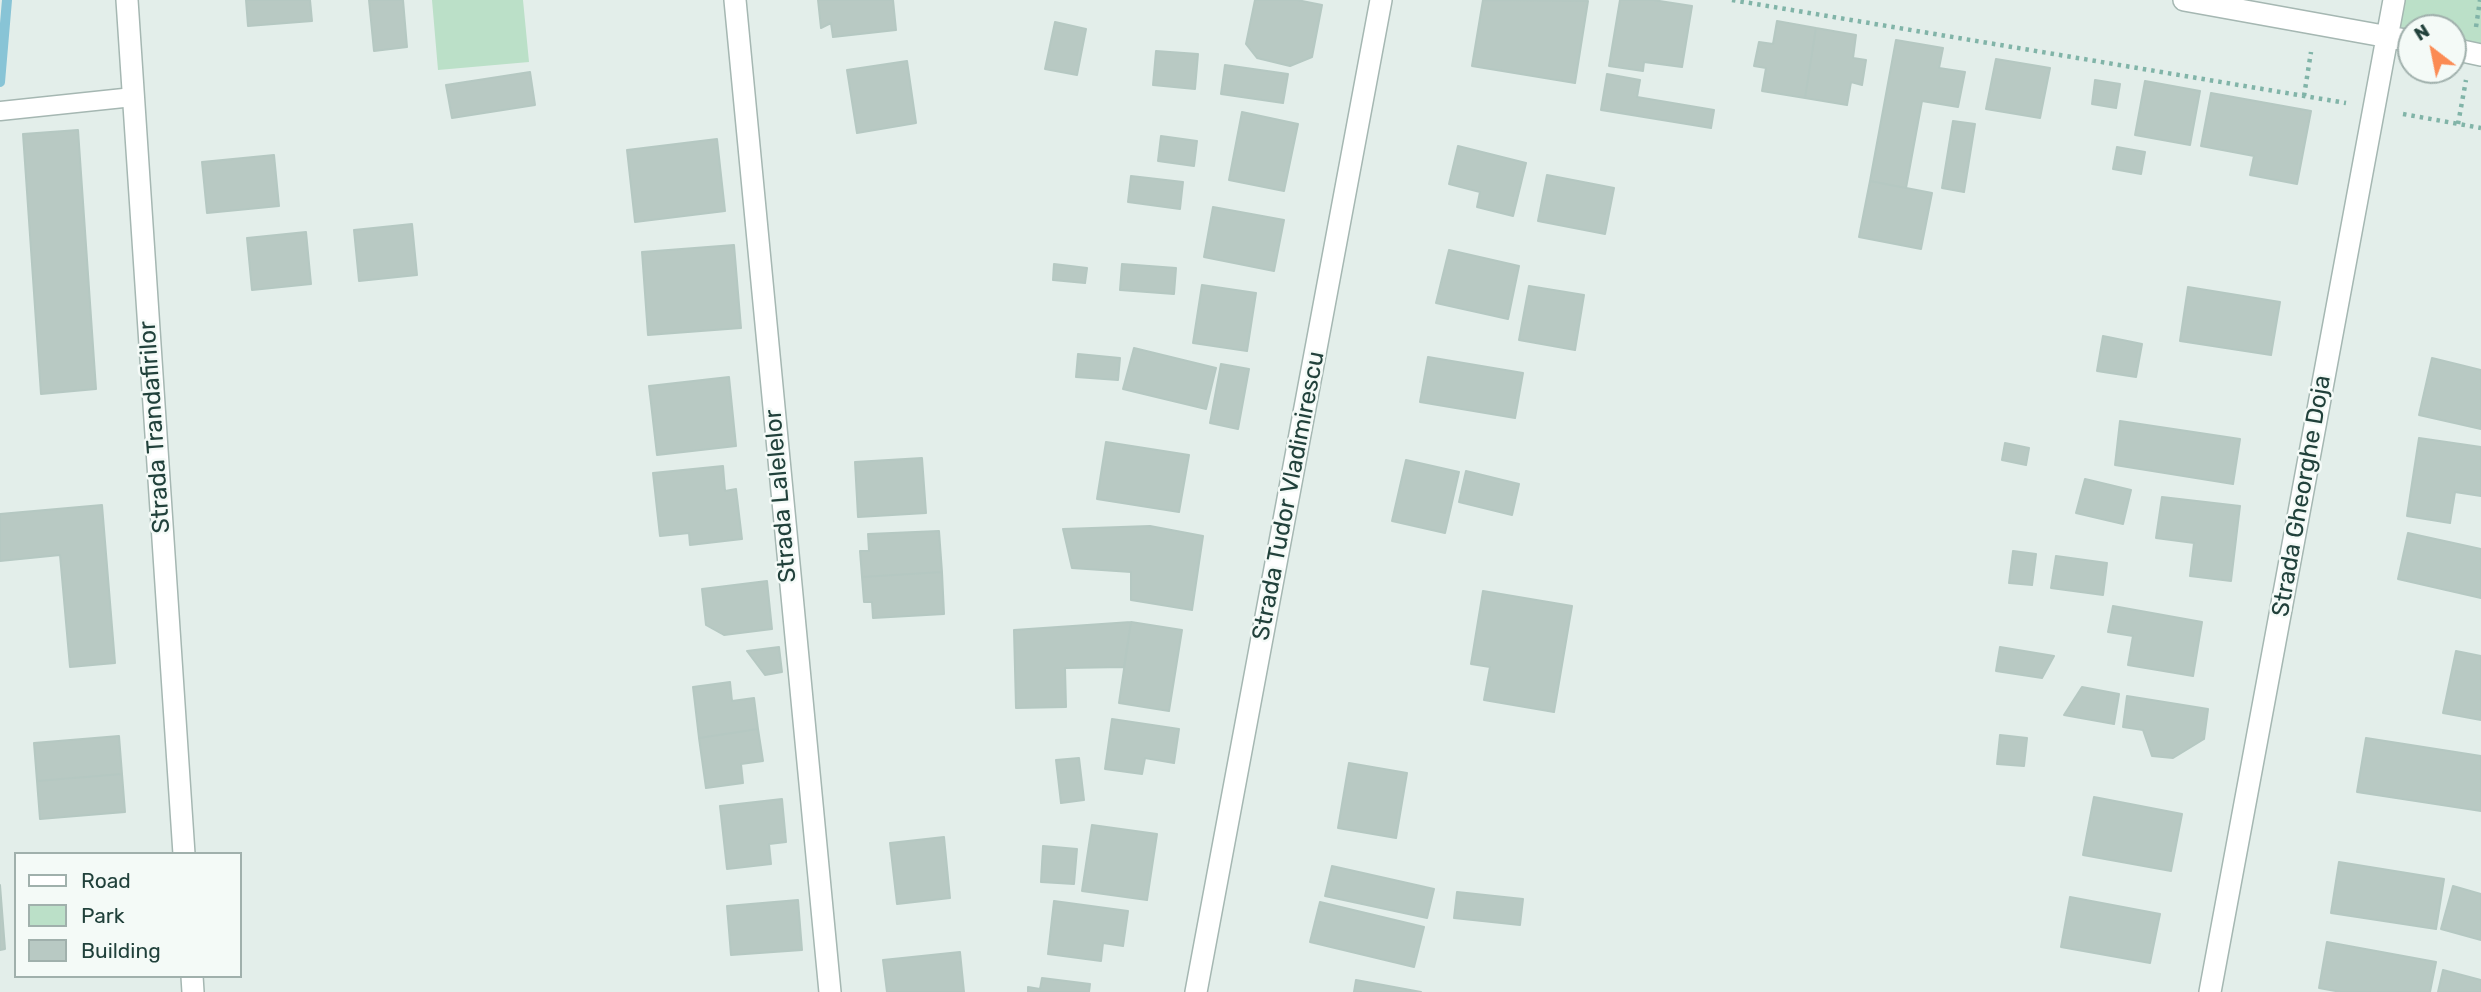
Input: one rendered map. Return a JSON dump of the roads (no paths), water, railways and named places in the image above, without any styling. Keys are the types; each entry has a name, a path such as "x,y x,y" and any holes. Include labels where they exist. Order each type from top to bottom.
{"street":[{"name":"Strada Trandafirilor","path":"127,0 184,852"},
{"name":"Strada Lalelelor","path":"734,0 830,992"},
{"name":"Strada Tudor Vladimirescu","path":"1196,992 1381,0"},
{"path":"2184,0 2397,39"},
{"name":"Strada Gheorghe Doja","path":"2210,992 2394,0"}],"lane":[{"path":"0,111 133,97"}],"waterway":[{"path":"0,82 7,0"}]}
